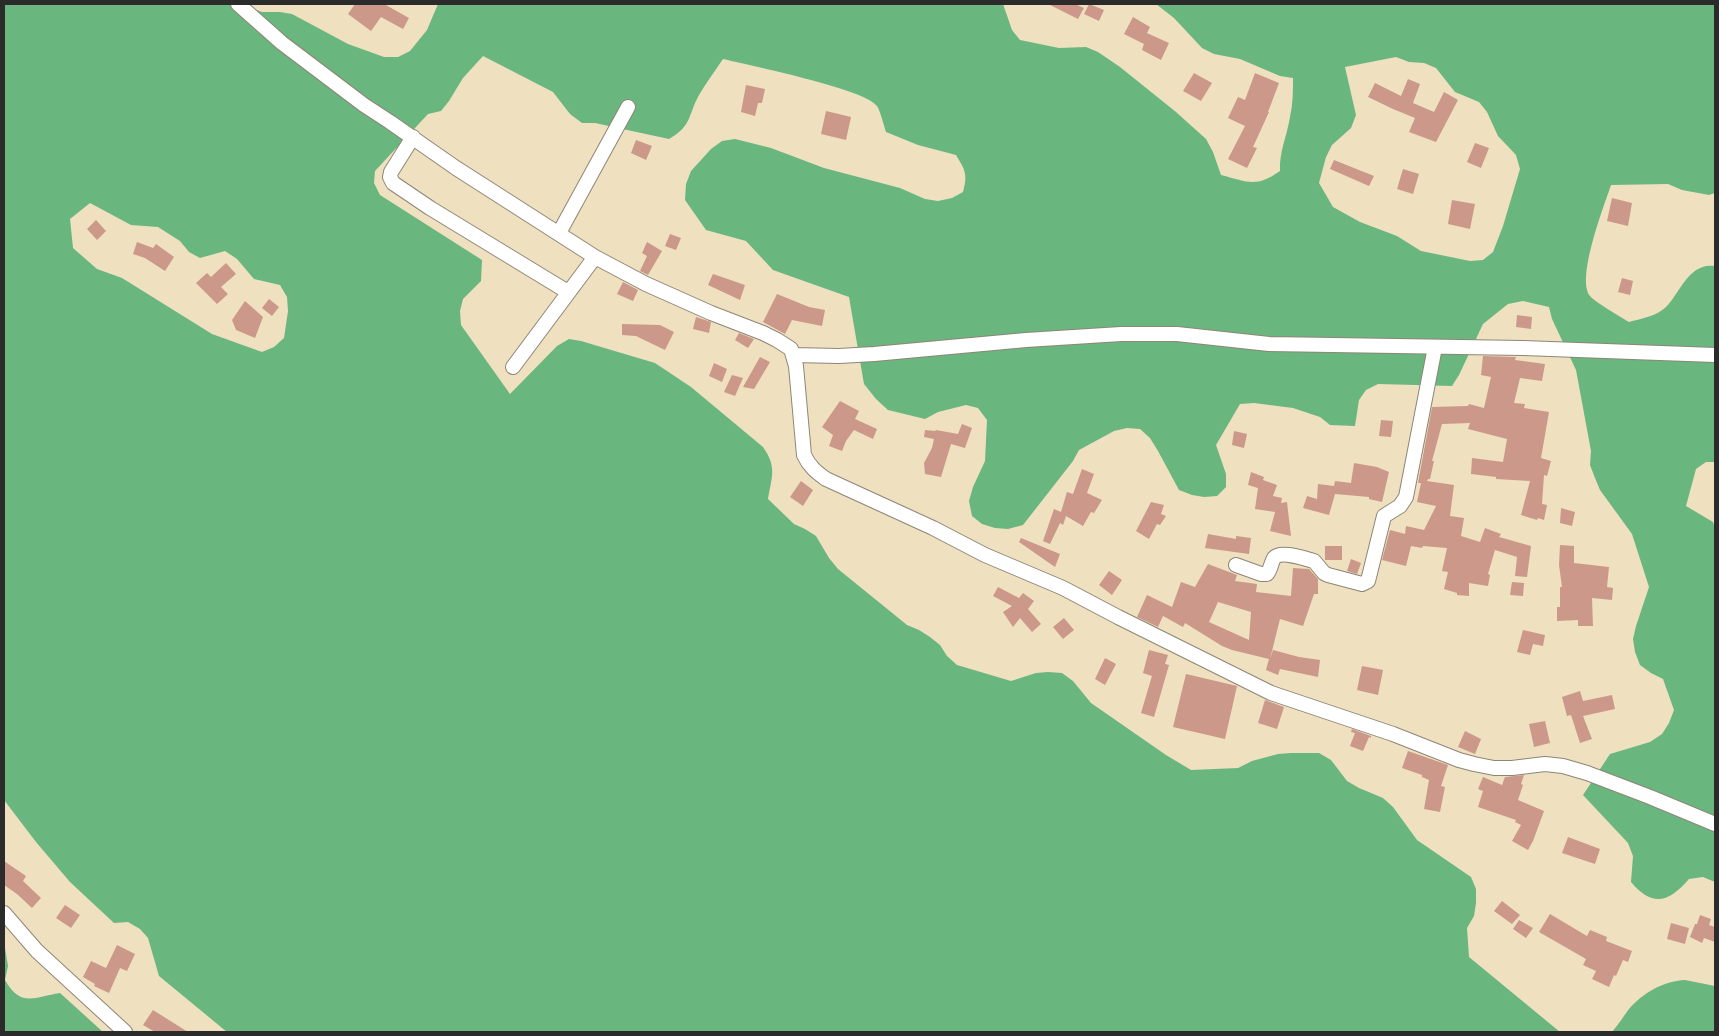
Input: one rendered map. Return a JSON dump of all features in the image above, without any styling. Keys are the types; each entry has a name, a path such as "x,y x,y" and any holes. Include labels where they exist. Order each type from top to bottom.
{"street":[{"path":"238,4 282,43 364,105 456,168 595,257 646,284 711,313 763,333 786,346 794,354 798,377 804,455 816,472 826,479 985,554 1063,588 1271,692 1474,764 1494,768 1545,764 1563,766 1641,794 1715,824"},
{"path":"558,233 628,107"},
{"path":"413,138 391,172 390,177 393,183 430,208 568,292"},
{"path":"513,367 595,257"},
{"path":"794,354 874,354 1026,340 1121,334 1177,334 1269,344 1523,348 1715,355"},
{"path":"1236,565 1267,574 1274,558 1280,555 1287,555 1314,560 1324,573 1328,575 1362,584 1368,580 1384,516 1400,506 1406,497 1435,347"},
{"path":"4,913 37,951 125,1032"}],"green space":[{"path":"4,4 241,4 262,12 292,14 348,44 384,57 398,57 410,51 427,30 438,4 1003,4 1012,30 1020,40 1059,48 1086,47 1098,52 1120,67 1176,112 1206,139 1221,175 1238,180 1258,182 1280,171 1282,151 1292,107 1293,78 1280,76 1240,59 1214,54 1202,48 1174,18 1156,4 1715,4 1715,193 1709,195 1682,190 1668,184 1611,185 1593,242 1586,274 1590,296 1602,306 1629,322 1658,313 1666,307 1686,280 1698,269 1706,266 1715,266 1715,462 1706,462 1696,469 1686,506 1713,522 1715,529 1715,882 1703,877 1689,879 1675,893 1661,899 1647,896 1631,882 1633,856 1628,843 1583,795 1610,754 1650,742 1662,734 1674,710 1663,679 1640,665 1635,652 1633,639 1649,587 1632,534 1600,490 1590,465 1591,451 1576,370 1552,319 1549,307 1523,301 1508,304 1483,324 1452,386 1378,384 1366,390 1359,400 1355,426 1330,425 1320,417 1293,408 1254,403 1240,404 1216,445 1226,474 1226,487 1217,496 1204,497 1179,490 1150,438 1140,429 1127,428 1114,431 1079,450 1073,461 1023,525 1008,529 995,528 982,524 972,516 969,501 985,461 987,420 978,408 966,405 938,412 925,419 888,410 864,384 849,297 773,270 746,241 706,230 685,200 686,184 691,171 711,149 722,141 735,139 771,148 824,168 900,188 925,199 938,201 952,198 963,192 965,172 956,155 918,145 886,132 877,106 868,99 830,85 723,59 695,102 686,125 669,139 595,123 582,123 570,114 553,92 483,56 463,78 441,111 428,114 375,171 374,183 380,195 482,260 481,281 463,299 460,311 461,325 510,394 557,346 569,339 655,363 691,387 763,447 772,466 768,499 794,524 816,536 838,569 907,625 919,630 940,645 947,656 957,665 1011,681 1036,673 1062,673 1073,681 1091,703 1191,770 1238,768 1252,761 1278,754 1291,753 1319,753 1331,760 1347,781 1383,798 1393,807 1417,840 1471,877 1476,889 1476,903 1474,916 1467,928 1469,957 1560,1032 227,1032 159,976 148,938 140,929 128,922 114,923 70,882 4,800","holes":["1396,57 1409,62 1424,63 1436,68 1455,92 1479,102 1487,112 1498,136 1516,155 1520,169 1503,226 1493,252 1483,260 1470,261 1421,251 1397,236 1360,222 1333,207 1319,183 1326,157 1332,145 1351,128 1356,115 1345,67","90,203 131,225 158,227 180,241 189,252 200,258 225,251 237,259 254,279 280,285 287,297 288,311 284,338 274,347 262,352 212,334 122,278 97,269 73,248 70,219"]},
{"path":"4,942 8,966 5,980 11,989 23,997 29,998 60,993 103,1032 4,1032"},
{"path":"1685,980 1715,986 1715,1032 1612,1032 1629,1009 1647,993 1661,985"}],"building":[{"path":"355,4 384,4 409,18 403,29 381,17 371,31 348,14"},
{"path":"1048,4 1075,4 1084,8 1078,19"},
{"path":"1089,4 1104,10 1099,21 1084,14"},
{"path":"1133,17 1150,27 1147,33 1169,43 1161,60 1142,50 1144,44 1124,34"},
{"path":"1194,73 1212,83 1201,101 1183,91"},
{"path":"1255,73 1279,83 1269,112 1253,147 1257,148 1247,168 1228,159 1245,126 1228,118 1238,97 1245,100"},
{"path":"1408,79 1420,84 1413,103 1434,112 1444,92 1458,100 1436,142 1409,132 1415,118 1368,97 1375,83 1401,96"},
{"path":"746,85 765,89 762,103 758,103 755,116 741,112"},
{"path":"826,111 851,117 846,140 821,134"},
{"path":"636,140 652,146 646,160 631,153"},
{"path":"1475,143 1489,148 1481,168 1467,162"},
{"path":"1334,160 1374,176 1369,186 1330,169"},
{"path":"1403,169 1419,174 1413,194 1397,189"},
{"path":"1612,198 1632,203 1628,226 1607,221"},
{"path":"1452,200 1475,204 1470,229 1448,224"},
{"path":"96,220 106,231 97,240 87,229"},
{"path":"670,234 681,238 676,250 665,246"},
{"path":"137,242 153,248 156,244 174,257 165,271 145,258 133,254"},
{"path":"647,242 662,251 648,275 640,271 647,256 642,253"},
{"path":"226,263 236,274 221,287 228,294 217,304 196,283 207,273 211,277"},
{"path":"713,274 745,285 740,300 708,285"},
{"path":"1622,278 1633,281 1630,295 1618,292"},
{"path":"623,282 638,290 633,301 617,294"},
{"path":"777,294 809,307 825,310 822,326 792,320 785,334 763,322"},
{"path":"269,299 279,307 272,316 262,308"},
{"path":"245,301 263,317 255,338 236,330 232,320"},
{"path":"1517,315 1532,317 1531,329 1516,327"},
{"path":"696,317 711,322 709,333 693,329"},
{"path":"622,324 660,325 674,332 665,350 636,336 622,335"},
{"path":"739,333 754,339 748,348 735,340"},
{"path":"1483,356 1516,357 1515,360 1545,364 1542,381 1520,378 1514,403 1525,404 1524,408 1549,412 1541,458 1551,461 1547,476 1544,475 1542,504 1547,505 1544,520 1521,515 1530,481 1496,479 1496,477 1471,474 1472,458 1503,462 1507,439 1468,429 1470,423 1442,424 1432,461 1434,461 1430,479 1427,481 1454,485 1450,516 1464,518 1461,536 1480,542 1485,528 1501,534 1499,537 1531,546 1527,577 1515,576 1517,557 1495,550 1488,574 1490,575 1488,586 1469,583 1469,596 1457,595 1457,593 1444,589 1448,572 1442,571 1447,548 1411,546 1406,566 1382,560 1390,530 1405,534 1406,526 1424,530 1436,506 1417,502 1421,483 1418,483 1432,407 1468,406 1469,404 1484,408 1491,377 1481,375"},
{"path":"760,357 770,362 754,389 743,387"},
{"path":"714,363 727,369 722,382 709,376"},
{"path":"732,375 743,378 735,396 724,392"},
{"path":"840,401 859,411 855,419 877,429 873,439 854,430 842,451 829,446 833,435 822,427"},
{"path":"1381,420 1393,421 1391,437 1379,436"},
{"path":"962,424 972,428 965,448 951,444 941,477 925,474 924,463 932,448 934,439 924,437 925,430 958,434"},
{"path":"1234,431 1247,434 1244,448 1232,445"},
{"path":"1354,463 1377,467 1389,472 1382,502 1369,499 1369,497 1335,494 1329,515 1303,508 1307,496 1317,499 1318,484 1334,486 1335,481 1351,483"},
{"path":"1082,469 1094,474 1087,493 1102,500 1094,513 1091,512 1083,526 1066,516 1063,525 1060,523 1050,544 1043,541 1054,509 1061,512 1067,492 1073,494"},
{"path":"1251,472 1264,477 1263,480 1277,485 1273,496 1282,498 1281,503 1287,502 1291,536 1270,531 1275,512 1255,509 1258,488 1248,485"},
{"path":"801,481 813,490 803,506 790,497"},
{"path":"1151,502 1164,505 1161,514 1166,516 1160,525 1157,524 1149,539 1136,531"},
{"path":"1561,508 1575,512 1572,526 1560,523"},
{"path":"1208,534 1236,539 1236,536 1251,538 1249,554 1205,548"},
{"path":"1021,538 1060,554 1055,567 1019,542"},
{"path":"1560,545 1574,546 1574,563 1609,567 1607,587 1613,588 1612,600 1592,598 1593,626 1578,626 1578,620 1557,621 1557,607 1560,607 1560,587 1562,587 1559,565"},
{"path":"1325,546 1342,546 1342,560 1325,560"},
{"path":"1351,559 1361,563 1357,574 1347,571"},
{"path":"1208,564 1237,575 1235,581 1257,584 1256,592 1291,596 1293,568 1309,569 1318,579 1318,594 1314,594 1303,626 1280,619 1270,659 1273,650 1320,660 1318,677 1280,669 1278,675 1266,670 1269,659 1222,646 1185,623 1183,627 1163,616 1158,627 1137,617 1147,595 1172,607 1181,582 1195,587","holes":["1218,602 1251,612 1249,640 1209,622"]},
{"path":"1109,571 1122,580 1112,595 1099,585"},
{"path":"1512,582 1524,583 1523,596 1510,595"},
{"path":"998,587 1019,598 1023,593 1034,601 1028,609 1041,624 1032,632 1020,618 1013,627 1003,612 1012,606 993,596"},
{"path":"1064,618 1074,630 1063,639 1053,627"},
{"path":"1523,630 1545,635 1543,646 1533,644 1530,655 1517,652"},
{"path":"1149,650 1168,655 1165,664 1169,665 1154,717 1141,713 1152,676 1143,673"},
{"path":"1105,658 1116,664 1105,685 1095,679"},
{"path":"1362,666 1383,670 1378,695 1357,690"},
{"path":"1186,674 1237,686 1225,739 1173,727"},
{"path":"1580,691 1583,701 1612,695 1615,709 1583,716 1592,739 1580,743 1571,715 1567,716 1562,697"},
{"path":"1265,700 1284,707 1277,729 1258,723"},
{"path":"1545,721 1550,743 1534,747 1529,724"},
{"path":"1352,729 1371,736 1363,751 1350,746 1355,733 1351,732"},
{"path":"1465,731 1481,739 1475,754 1458,747"},
{"path":"1408,751 1448,765 1441,786 1445,787 1440,812 1424,809 1429,780 1422,777 1422,775 1402,768"},
{"path":"1524,775 1518,800 1544,811 1528,850 1512,841 1521,825 1515,822 1516,820 1478,807 1483,791 1478,789 1483,777 1502,785 1505,777"},
{"path":"1568,837 1600,849 1595,864 1562,853"},
{"path":"4,861 26,876 23,881 41,898 32,908 4,885"},
{"path":"1502,901 1520,915 1512,924 1494,911"},
{"path":"65,905 80,915 71,928 56,918"},
{"path":"1550,914 1587,936 1590,930 1607,937 1606,941 1632,951 1628,962 1623,960 1609,987 1592,979 1596,971 1583,965 1586,959 1539,932"},
{"path":"1700,915 1711,919 1709,925 1715,927 1715,942 1704,938 1702,943 1690,937"},
{"path":"1519,920 1533,928 1526,938 1513,929"},
{"path":"1671,923 1689,928 1685,944 1667,939"},
{"path":"117,945 135,954 127,971 120,968 109,993 94,986 95,984 83,977 91,961 106,968"},
{"path":"153,1010 188,1032 155,1032 143,1025"}]}
